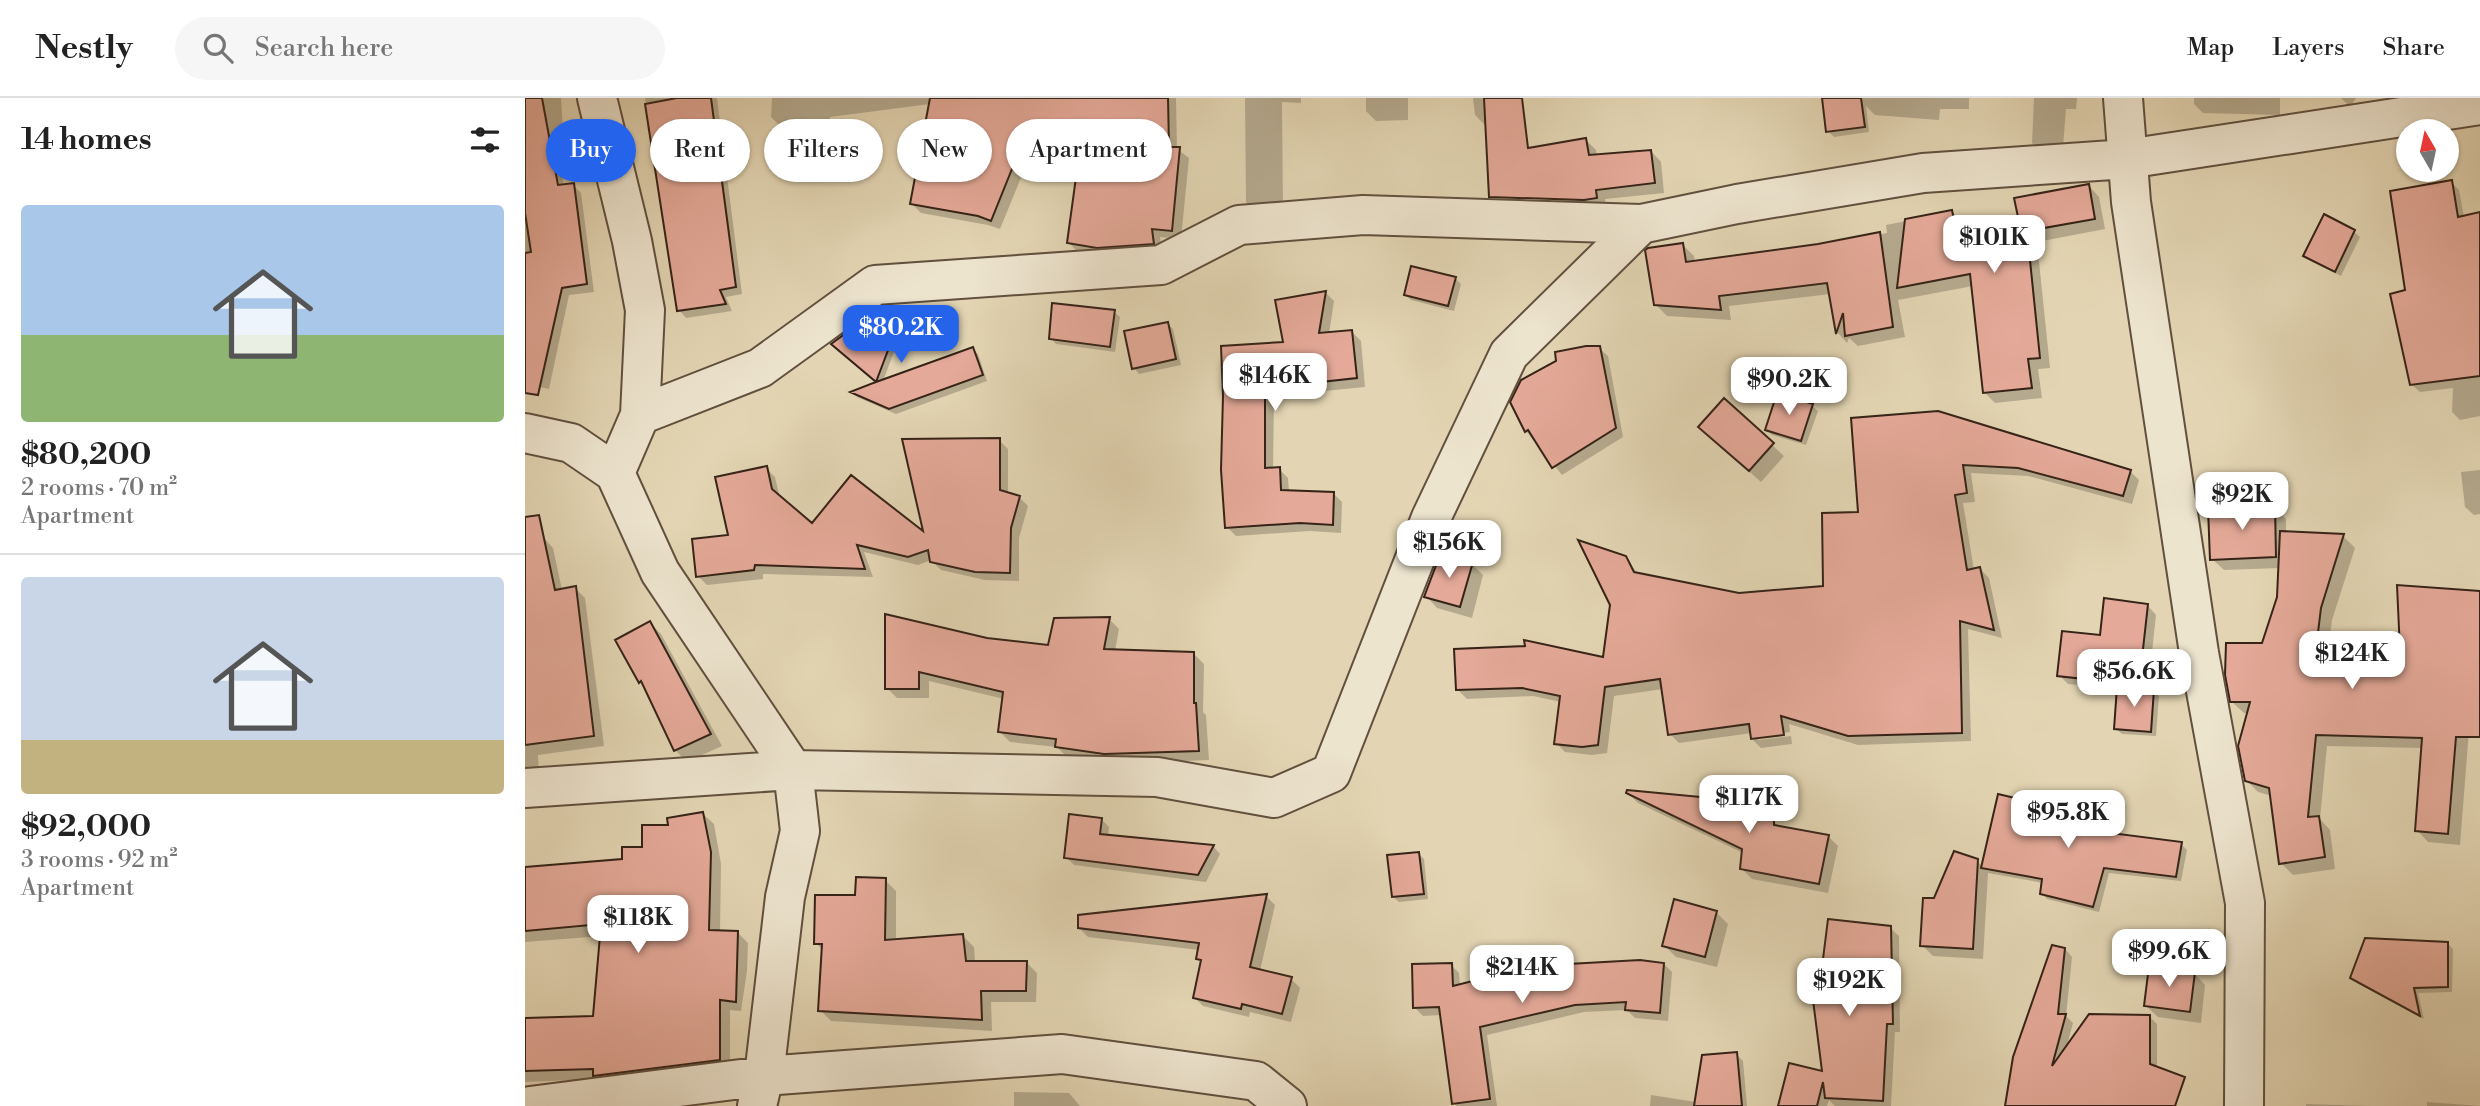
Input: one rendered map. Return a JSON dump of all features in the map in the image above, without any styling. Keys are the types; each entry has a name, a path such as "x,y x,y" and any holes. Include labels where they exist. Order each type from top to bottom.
{"street":[{"path":"597,98 632,241 645,310 640,415 615,473"},
{"path":"2123,98 2130,202 2199,653 2245,904 2244,1106"},
{"path":"640,415 760,368 875,285 1161,265 1240,225 1363,215 1640,224 1737,204 1923,173 2127,159 2480,105"},
{"path":"525,788 793,770 1157,777 1274,797 1331,772 1431,518 1509,354 1640,224"},
{"path":"525,433 571,443 615,473 660,572 793,770 800,831 785,897 761,1091"},
{"path":"530,1106 761,1091 1062,1054 1256,1082 1287,1106"}],"building":[{"path":"525,98 542,98 546,120 546,182 557,182 558,185 574,183 587,284 562,288 538,395 525,393 525,253 531,252 525,213"},
{"path":"677,98 711,98 714,119 650,119 650,136 645,104"},
{"path":"930,98 1168,98 1168,119 1006,119 1007,182 991,221 978,216 910,204 914,182 992,182 992,119 926,119"},
{"path":"1484,98 1522,98 1528,148 1586,138 1589,155 1651,150 1655,183 1596,190 1597,198 1584,200 1489,197"},
{"path":"1822,98 1861,98 1865,127 1826,132"},
{"path":"1172,147 1180,147 1172,231 1152,229 1154,244 1097,248 1067,243 1075,182 1172,182"},
{"path":"657,182 722,182 736,287 720,290 726,304 677,311"},
{"path":"2452,182 2458,217 2480,212 2480,376 2410,385 2390,294 2405,290 2390,191"},
{"path":"2089,184 2095,219 2027,231 2040,358 2028,359 2032,388 1983,393 1970,274 1897,288 1905,219 1952,210 1956,231 2018,217 2014,198"},
{"path":"2324,214 2355,230 2335,272 2303,256"},
{"path":"1880,232 1893,327 1845,336 1843,313 1836,334 1827,283 1719,296 1721,310 1654,305 1645,250 1648,248 1683,243 1686,262 1818,244"},
{"path":"1411,266 1456,277 1448,306 1404,295"},
{"path":"1326,291 1319,333 1352,330 1357,378 1265,388 1265,468 1280,467 1281,490 1334,492 1333,525 1300,523 1225,528 1221,470 1221,346 1283,342 1275,300"},
{"path":"1052,303 1115,310 1110,347 1049,339"},
{"path":"875,312 899,321 876,382 831,344"},
{"path":"1168,322 1176,359 1132,369 1124,331"},
{"path":"1600,346 1616,428 1552,468 1528,430 1525,432 1510,402 1521,380 1556,361 1555,352"},
{"path":"973,347 983,375 889,409 850,392"},
{"path":"1777,393 1813,404 1801,441 1765,430"},
{"path":"1724,398 1774,443 1749,471 1698,427"},
{"path":"1938,411 2131,470 2123,496 2018,468 1963,465 1967,493 1955,495 1967,570 1980,567 1994,630 1960,621 1962,733 1848,736 1781,716 1784,735 1751,739 1749,724 1668,735 1660,679 1605,687 1598,745 1582,747 1554,744 1560,696 1522,688 1456,690 1454,649 1525,646 1524,640 1603,657 1610,605 1578,540 1626,556 1634,572 1739,593 1823,586 1822,513 1858,512 1851,418"},
{"path":"1000,438 1000,490 1020,496 1011,528 1010,573 975,572 930,562 928,550 908,557 857,545 865,569 755,565 754,570 696,577 692,539 728,535 715,477 767,466 772,489 812,523 851,475 923,531 902,439"},
{"path":"2275,505 2276,557 2210,560 2208,508"},
{"path":"539,515 555,590 576,586 594,736 525,745 525,517"},
{"path":"2280,531 2344,534 2321,608 2316,649 2400,651 2397,585 2480,591 2480,737 2456,737 2448,834 2415,831 2422,738 2316,735 2308,817 2319,816 2325,857 2279,864 2269,788 2245,781 2238,746 2250,702 2230,702 2225,675 2226,643 2262,643 2277,597"},
{"path":"1440,555 1473,562 1460,607 1424,597"},
{"path":"2104,598 2148,604 2139,685 2057,676 2062,631 2100,635"},
{"path":"885,614 987,638 1048,645 1054,618 1110,617 1104,649 1194,652 1194,703 1199,751 1104,754 1055,747 1056,739 998,732 1003,692 919,672 919,689 885,689"},
{"path":"650,621 711,734 674,751 641,681 639,683 615,640"},
{"path":"2117,687 2154,689 2151,732 2114,729"},
{"path":"1627,790 1732,800 1774,819 1774,825 1829,835 1819,884 1740,869 1742,849 1626,793"},
{"path":"1998,794 2083,811 2079,829 2182,842 2176,877 2104,868 2093,907 2040,894 2042,879 1981,868"},
{"path":"703,812 711,852 709,930 738,931 736,1002 720,1000 720,1060 593,1076 593,1069 525,1071 525,1018 593,1016 601,924 525,931 525,867 622,859 622,847 642,847 642,825 668,825 667,818"},
{"path":"1069,814 1102,818 1100,834 1214,845 1198,875 1064,858"},
{"path":"1954,851 1978,859 1973,949 1920,946 1923,898 1934,898"},
{"path":"1419,852 1424,894 1392,897 1387,855"},
{"path":"856,877 886,878 885,940 963,934 966,961 1027,961 1026,991 981,991 982,1020 818,1011 822,944 814,944 815,895 855,895"},
{"path":"1267,894 1250,967 1292,977 1282,1014 1242,1004 1241,1009 1193,998 1201,960 1196,959 1199,943 1078,928 1078,915"},
{"path":"1674,899 1717,911 1705,957 1662,946"},
{"path":"1828,919 1891,926 1893,1024 1887,1024 1883,1101 1825,1098 1823,1082 1817,1106 1778,1106 1789,1063 1822,1071 1812,992 1819,991"},
{"path":"2365,938 2448,942 2448,987 2414,988 2420,1016 2350,978"},
{"path":"2052,945 2065,948 2058,1014 2066,1014 2052,1066 2089,1014 2150,1015 2150,1064 2185,1077 2175,1106 2005,1106 2013,1057"},
{"path":"1640,960 1664,963 1660,1013 1625,1010 1626,1002 1575,1005 1480,1027 1490,1099 1452,1104 1439,1007 1413,1008 1412,964 1452,963 1453,986 1532,966"},
{"path":"2149,966 2195,972 2190,1012 2144,1006"},
{"path":"1737,1052 1742,1106 1694,1106 1702,1055"}]}
